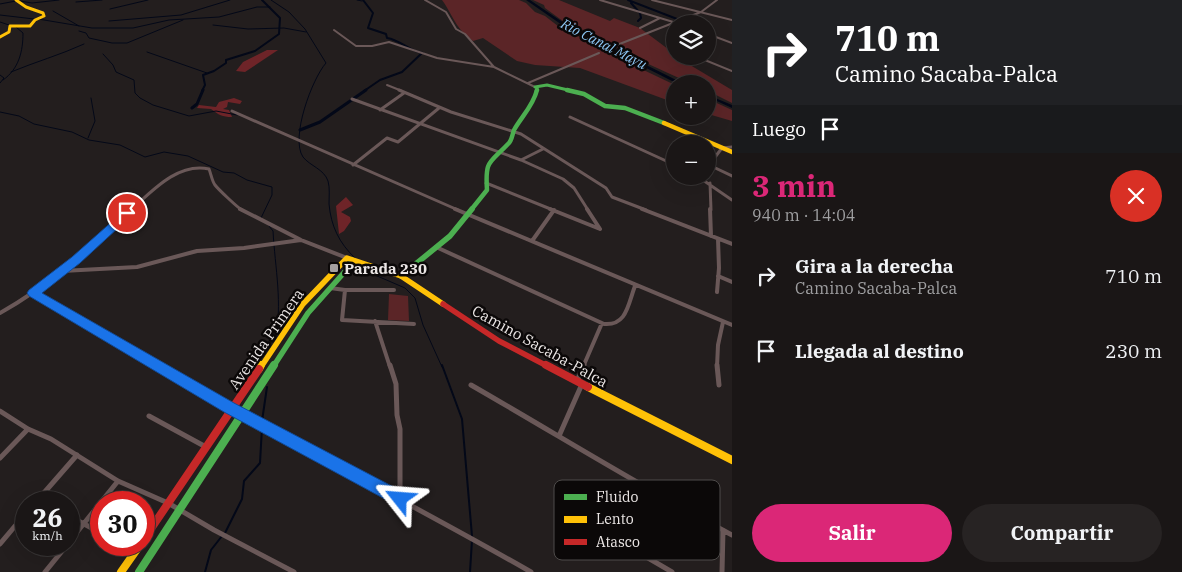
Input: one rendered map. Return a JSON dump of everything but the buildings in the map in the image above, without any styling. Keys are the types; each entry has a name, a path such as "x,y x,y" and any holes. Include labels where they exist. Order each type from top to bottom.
{"street":[{"path":"0,37 9,32 10,26 30,26 35,20 44,16 43,13 26,7 16,0"},
{"path":"425,0 446,12 456,29 466,34 494,67"},
{"path":"600,0 666,20"},
{"path":"652,0 732,20"},
{"path":"693,15 701,12 717,0"},
{"path":"640,28 660,18"},
{"path":"617,45 666,25"},
{"path":"334,30 356,46 372,46 389,42 437,58 494,67 537,88 532,108 513,132 509,144 498,152 486,166 485,182 487,190 470,214 450,236 401,276"},
{"path":"716,37 732,43"},
{"path":"528,83 599,54"},
{"path":"716,65 732,71"},
{"path":"387,84 439,108 521,134 606,188 612,197 732,244"},
{"path":"535,87 547,85 584,94 605,106 625,108 639,113 732,152"},
{"path":"380,110 404,92"},
{"path":"352,98 380,110 520,160 562,179 574,188 600,228 485,182"},
{"path":"353,165 387,138 398,142 439,108"},
{"path":"232,111 353,165 732,326"},
{"path":"570,117 666,161"},
{"path":"732,147 722,148 708,165 732,176"},
{"path":"520,160 544,148"},
{"name":"Camino Sacaba-Palca","path":"0,313 26,300 62,271 158,186 175,175 195,167 209,169 215,185 230,198 236,207 302,240 401,276 478,329 579,383 732,460"},
{"path":"710,185 711,236"},
{"path":"712,185 725,197 732,200"},
{"path":"532,241 554,210"},
{"path":"717,292 718,239"},
{"path":"62,271 137,267 197,251 244,248 302,240"},
{"path":"436,248 602,324 614,325 622,320 636,286"},
{"name":"Avenida Primera","path":"138,572 308,312 349,267 350,259"},
{"name":"Avenida Primera","path":"155,522 303,304 350,259"},
{"path":"718,276 732,282"},
{"path":"330,288 394,290"},
{"path":"346,290 342,320 414,324"},
{"path":"33,293 233,409 531,572"},
{"path":"375,321 396,384 397,415 400,429 400,499"},
{"path":"719,385 716,373 723,322"},
{"path":"559,436 602,324"},
{"path":"470,385 606,462 633,480"},
{"path":"0,411 28,429 51,439 118,481 180,509 214,530 294,572"},
{"path":"149,416 206,447"},
{"path":"0,458 28,429"},
{"path":"47,491 77,455"},
{"path":"80,528 118,481"},
{"path":"80,521 90,527"},
{"path":"0,544 15,526"},
{"path":"720,528 732,535"},
{"path":"722,572 723,530"},
{"path":"46,572 59,556"},
{"path":"122,572 132,556"},
{"path":"651,560 672,572"}],"shaded area":[{"path":"442,0 519,0 526,3 535,12 545,16 567,33 581,37 591,45 666,81 666,100 580,68 535,65 517,61 483,38 473,41 458,27"},
{"path":"533,0 559,0 610,21 614,18 640,28 666,48 666,65 690,65 707,75 672,75 633,57 588,31 571,27 545,8 544,5"},
{"path":"267,50 278,50 245,72 236,71 243,62"},
{"path":"716,80 732,90 732,103 716,95"},
{"path":"234,98 242,101 240,104 228,102 227,107 223,109 229,110 232,117 226,117 211,109 197,108 199,105 216,107 219,102"},
{"path":"716,103 732,110 732,121 716,116"},
{"path":"346,197 353,205 341,212 350,217 351,221 344,231 339,234 336,206"},
{"path":"389,294 408,296 409,321 388,320"}],"waterway":[{"path":"20,1 32,3 59,0"},
{"path":"76,2 102,0"},
{"path":"110,9 148,0"},
{"path":"109,21 181,15 230,0"},
{"path":"202,91 205,85 203,75 214,71 226,63 226,60 255,51 279,34 280,18 262,0"},
{"path":"271,0 289,12 305,29 326,63 320,71 304,109 299,137 300,148 303,157 326,177 329,186 330,212 334,227 344,246 355,258"},
{"path":"357,0 362,1"},
{"path":"363,0 373,13 368,28 386,34 387,38 397,41 414,51 423,53"},
{"name":"Rio Canal Mayu","path":"528,0 566,26 666,76"},
{"path":"628,0 667,15"},
{"path":"0,4 16,1"},
{"path":"631,3 640,13 641,18 638,21"},
{"path":"79,26 92,28 133,28 169,20 219,17 257,7 270,7"},
{"path":"53,11 79,26"},
{"path":"0,15 34,19"},
{"path":"38,19 79,26"},
{"path":"79,31 86,33 89,38 112,43 127,43 183,20"},
{"path":"0,22 9,25"},
{"path":"213,25 248,29 284,28 306,32"},
{"path":"13,71 19,59 22,46 23,33 16,27"},
{"path":"13,71 84,44"},
{"path":"147,52 207,73"},
{"path":"364,91 380,80 402,72 422,53"},
{"path":"103,54 113,65 116,72 134,80 135,93 153,105 189,116 216,111 237,115"},
{"path":"3,80 13,71"},
{"path":"0,75 4,78 0,83"},
{"path":"192,108 197,104 203,90"},
{"path":"300,130 320,122 366,90"},
{"path":"88,138 95,121 91,98"},
{"name":"Rio Canal Mayu","path":"716,100 732,107"},
{"path":"0,112 19,116 34,124 72,132 89,140 120,145 145,157 164,152 188,156 223,172 234,173 247,180 272,187 272,195 261,218"},
{"path":"269,226 273,231 278,286 275,340"},
{"path":"358,265 368,272 405,288 415,298 423,325 442,367"},
{"path":"442,365 462,419 472,536"},
{"path":"262,421 267,387"},
{"path":"225,533 242,499 244,481 260,463 262,427"},
{"path":"205,572 211,550 222,536"},
{"path":"470,572 472,540"}],"traffic: fast":[{"path":"401,276 450,236 487,190 486,174 488,165 498,152 510,143 513,132 534,101 537,88 535,87 547,85 584,94 605,106 625,108 664,123"},
{"path":"139,572 308,313 349,267 352,260"}],"traffic: slow":[{"path":"0,37 9,32 10,26 30,26 35,20 44,16 43,13 26,7 16,0"},
{"path":"664,123 732,152"},
{"path":"259,369 303,304 347,258 401,276 443,304"},
{"path":"588,387 732,460"},
{"path":"121,572 132,556"}],"traffic: jam":[{"path":"443,304 499,341 588,387"},
{"path":"155,523 259,369"}],"place":[{"name":"Parada 230","path":"334,268"}],"route":[{"path":"127,213 76,260 33,293 229,408 400,499"}]}
